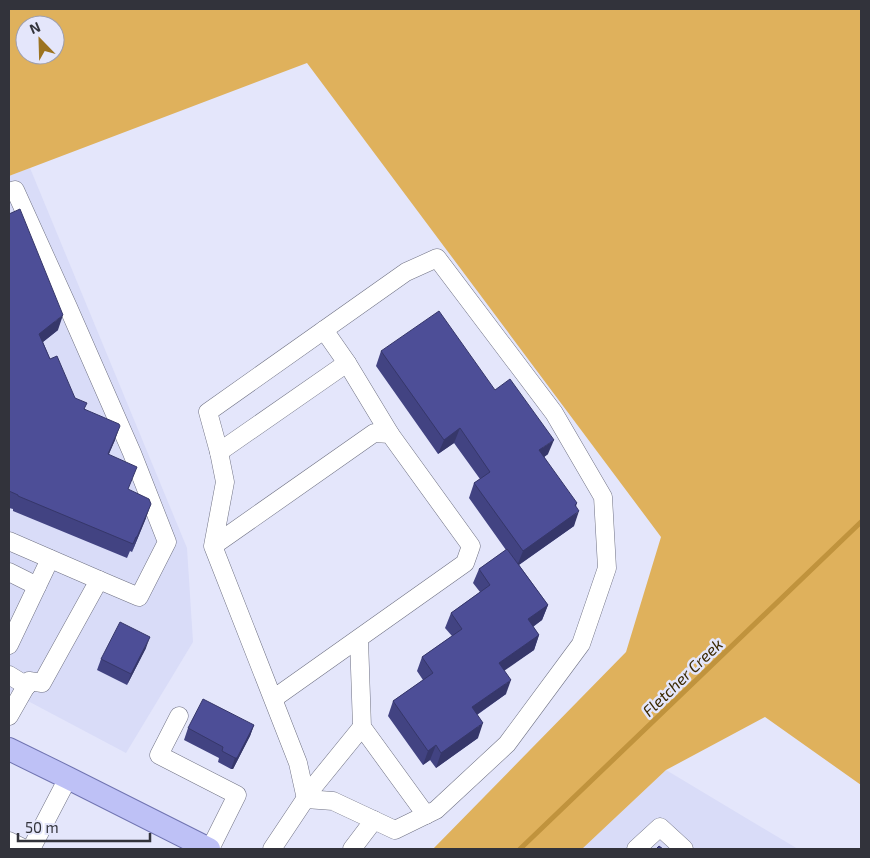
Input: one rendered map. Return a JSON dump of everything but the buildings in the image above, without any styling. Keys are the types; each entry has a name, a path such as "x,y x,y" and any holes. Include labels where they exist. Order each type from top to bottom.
{"main road":[{"path":"9,749 209,849"}],"lane":[{"path":"9,192 14,190 68,307 132,453 167,542 139,597 9,541"},
{"path":"437,258 554,413 603,497 607,568 581,644 507,744 436,810 395,830 333,801 306,799 298,762 214,546 225,482 208,412 406,272 437,258"},
{"path":"273,699 465,563 471,546 390,434 324,330"},
{"path":"219,452 346,363"},
{"path":"214,546 374,433 390,434"},
{"path":"9,645 50,559"},
{"path":"9,572 37,586"},
{"path":"9,716 29,681 42,683 99,580"},
{"path":"359,639 362,727 426,815"},
{"path":"9,675 27,686"},
{"path":"179,716 159,755 237,795 209,849"},
{"path":"272,849 314,786 362,727"},
{"path":"9,841 34,848 68,778"},
{"path":"352,849 374,820"},
{"path":"636,849 660,827 684,849"}],"shaded area":[{"path":"9,9 861,9 861,785 765,717 666,770 582,849 433,849 626,652 661,537 307,63 9,176"},
{"path":"30,168 187,548 193,642 126,753 9,691 9,176"},
{"path":"666,770 798,849 582,849"}],"waterway":[{"name":"Fletcher Creek","path":"520,849 861,522"}]}
